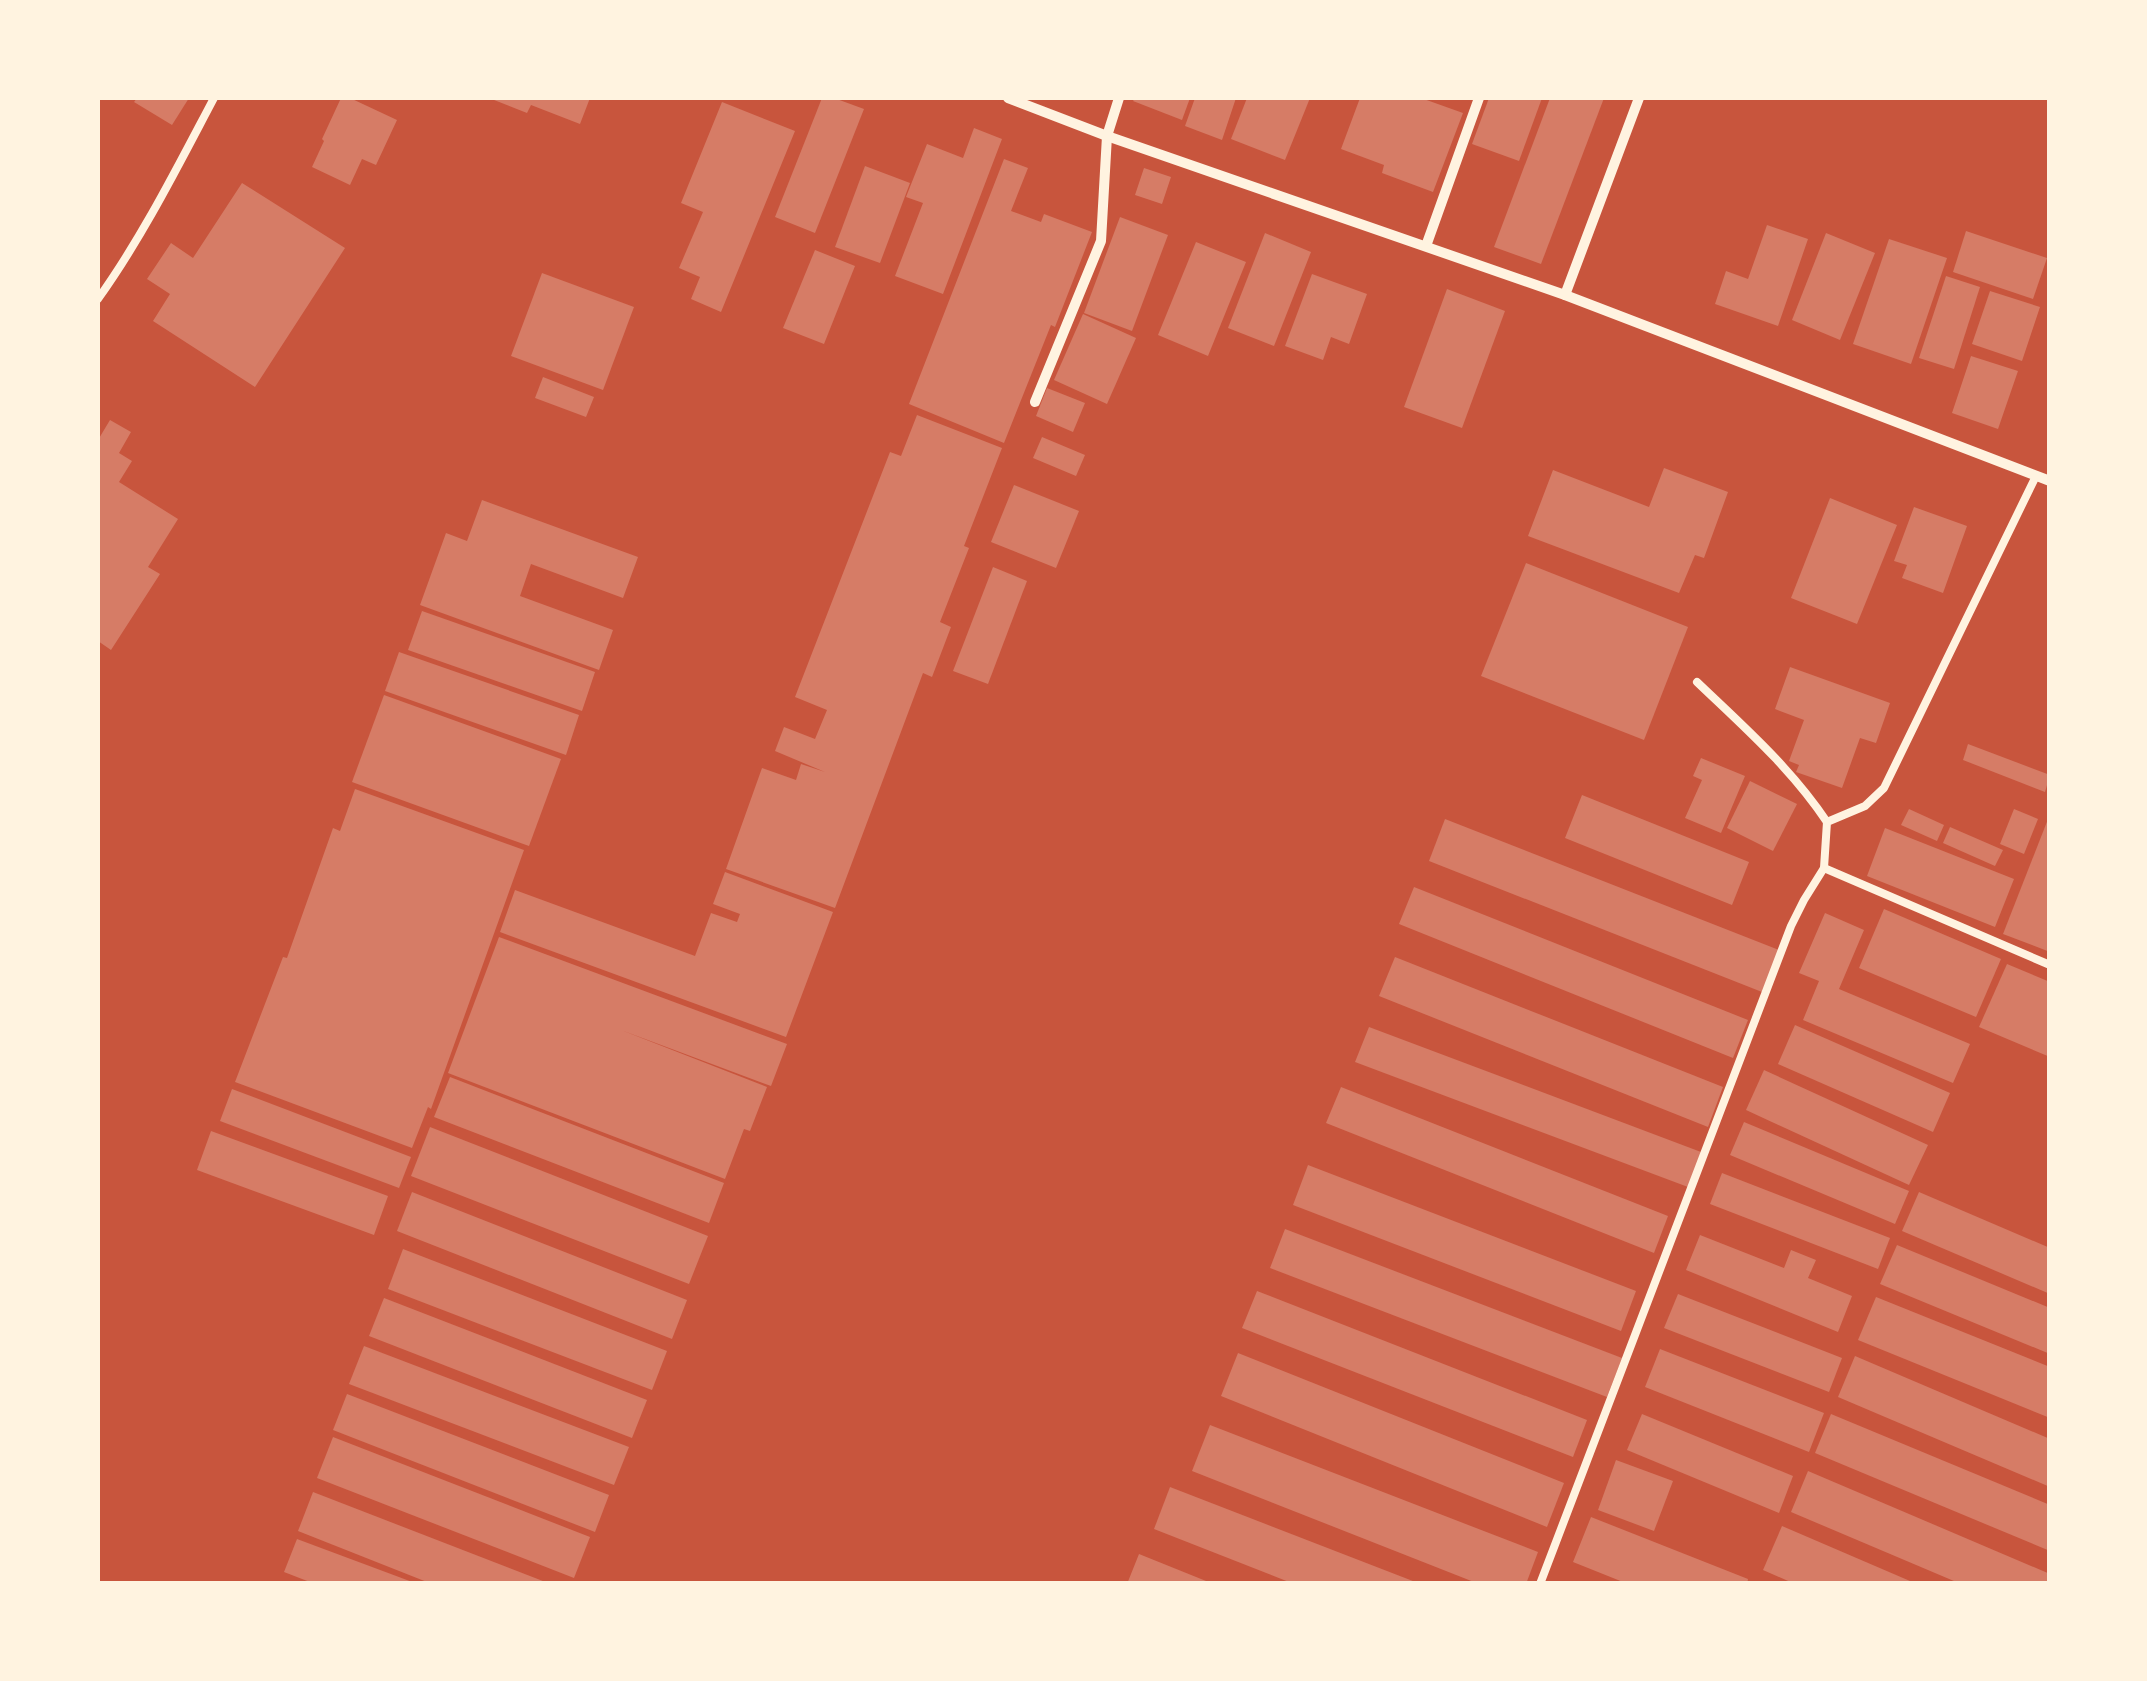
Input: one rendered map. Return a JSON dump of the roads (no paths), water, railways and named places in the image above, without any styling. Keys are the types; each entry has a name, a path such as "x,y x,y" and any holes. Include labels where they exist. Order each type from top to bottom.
{"street":[{"path":"1008,98 1565,294 2050,481"},
{"path":"1035,402 1101,241 1107,136 1119,98"},
{"path":"1426,246 1479,98"},
{"path":"1565,294 1638,98"}],"lane":[{"path":"98,299 156,205 214,98"},
{"path":"1827,822 1865,806 1884,788 2036,476"},
{"path":"1540,1584 1791,926 1824,868 1827,822 1812,799 1784,766 1697,682"},
{"path":"1824,868 2050,965"}]}
